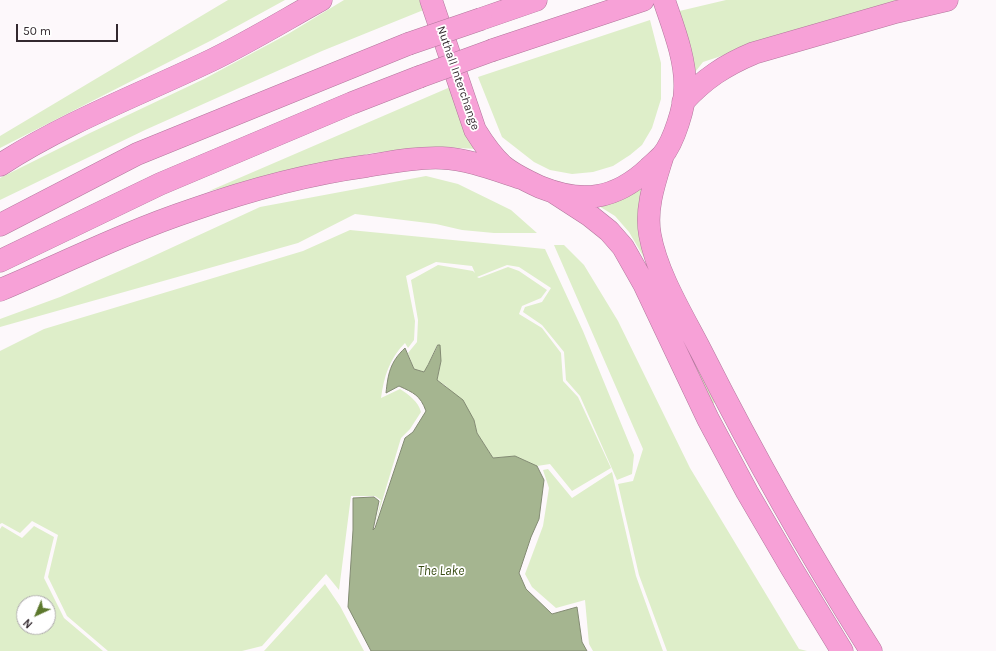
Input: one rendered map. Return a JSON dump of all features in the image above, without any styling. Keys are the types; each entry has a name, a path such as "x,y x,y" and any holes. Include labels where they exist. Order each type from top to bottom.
{"highway":[{"path":"0,165 50,136 104,109 225,53 321,0"},
{"name":"Nuthall Interchange","path":"431,0 475,130 487,148 504,167 521,178 552,191 575,197 597,196 613,192 630,183 662,155 680,119 685,89 685,78 681,53 664,0"},
{"path":"0,225 137,154 408,44 536,0"},
{"path":"683,102 712,74 754,53 896,12 947,0"},
{"path":"0,261 160,184 352,103 493,50 635,2"},
{"path":"662,155 652,190 649,211 650,233 658,263 727,403 769,482 871,651"},
{"path":"0,290 130,234 192,210 264,188 344,169 413,159 443,158 484,166 521,178"},
{"path":"552,191 589,215 609,231 623,247 644,284 708,419 747,492 842,651"}],"shaded area":[{"path":"228,0 285,0 212,40 0,148 0,136"},
{"path":"344,0 424,0 426,9 322,51 145,130 0,200 0,178 204,79 288,34"},
{"path":"726,0 914,0 803,29 703,62 692,76 671,13"},
{"path":"650,20 661,63 661,99 652,128 642,145 630,155 613,166 593,172 572,174 550,170 534,162 502,137 478,77"},
{"path":"455,85 478,149 439,147 372,153 209,191"},
{"path":"426,176 458,184 511,210 537,233 494,233 462,230 436,224 355,214 298,243 0,327 0,319 60,297 260,207"},
{"path":"646,182 642,203 717,400 713,404 643,256 629,232 615,216 594,203"},
{"path":"350,230 545,249 583,331 634,455 632,474 617,480 580,396 566,380 564,352 542,325 523,312 525,307 542,302 551,288 519,267 507,265 477,277 479,278 508,267 519,271 547,290 541,298 522,306 519,314 542,328 561,353 563,381 578,397 611,468 572,491 550,464 537,466 515,456 493,458 477,433 474,420 446,386 437,380 441,361 437,345 424,372 414,369 408,353 417,342 418,320 411,280 438,265 473,271 475,273 472,266 436,262 406,276 415,321 414,340 408,348 405,343 399,349 391,362 381,398 400,389 415,401 421,412 410,429 401,438 375,525 381,500 375,496 351,496 339,590 326,574 262,646 242,651 108,651 67,616 48,577 58,535 32,521 20,533 2,523 0,524 0,351 44,329 303,251"},
{"path":"554,245 564,245 584,265 618,321 690,468 799,649 807,651 667,651 639,575 618,484 633,481 643,449"},
{"path":"548,469 572,498 612,472 636,576 663,651 593,651 589,644 585,600 556,608 532,587 525,574 543,526 549,488 543,470"},
{"path":"2,526 22,538 34,526 54,537 44,578 52,595 16,595 16,635 56,635 56,602 64,618 103,651 0,651 0,529"},
{"path":"325,584 340,606 364,651 264,651"}],"water":[{"name":"The Lake","path":"438,345 440,345 441,361 437,380 463,400 474,420 477,433 493,458 515,456 537,466 544,480 539,519 531,537 519,573 526,589 552,614 577,607 582,642 587,651 371,651 348,607 353,530 353,498 374,497 379,501 373,530 375,528 405,438 413,432 426,411 416,395 399,386 386,393 393,363 405,348 414,369 424,372"}]}
